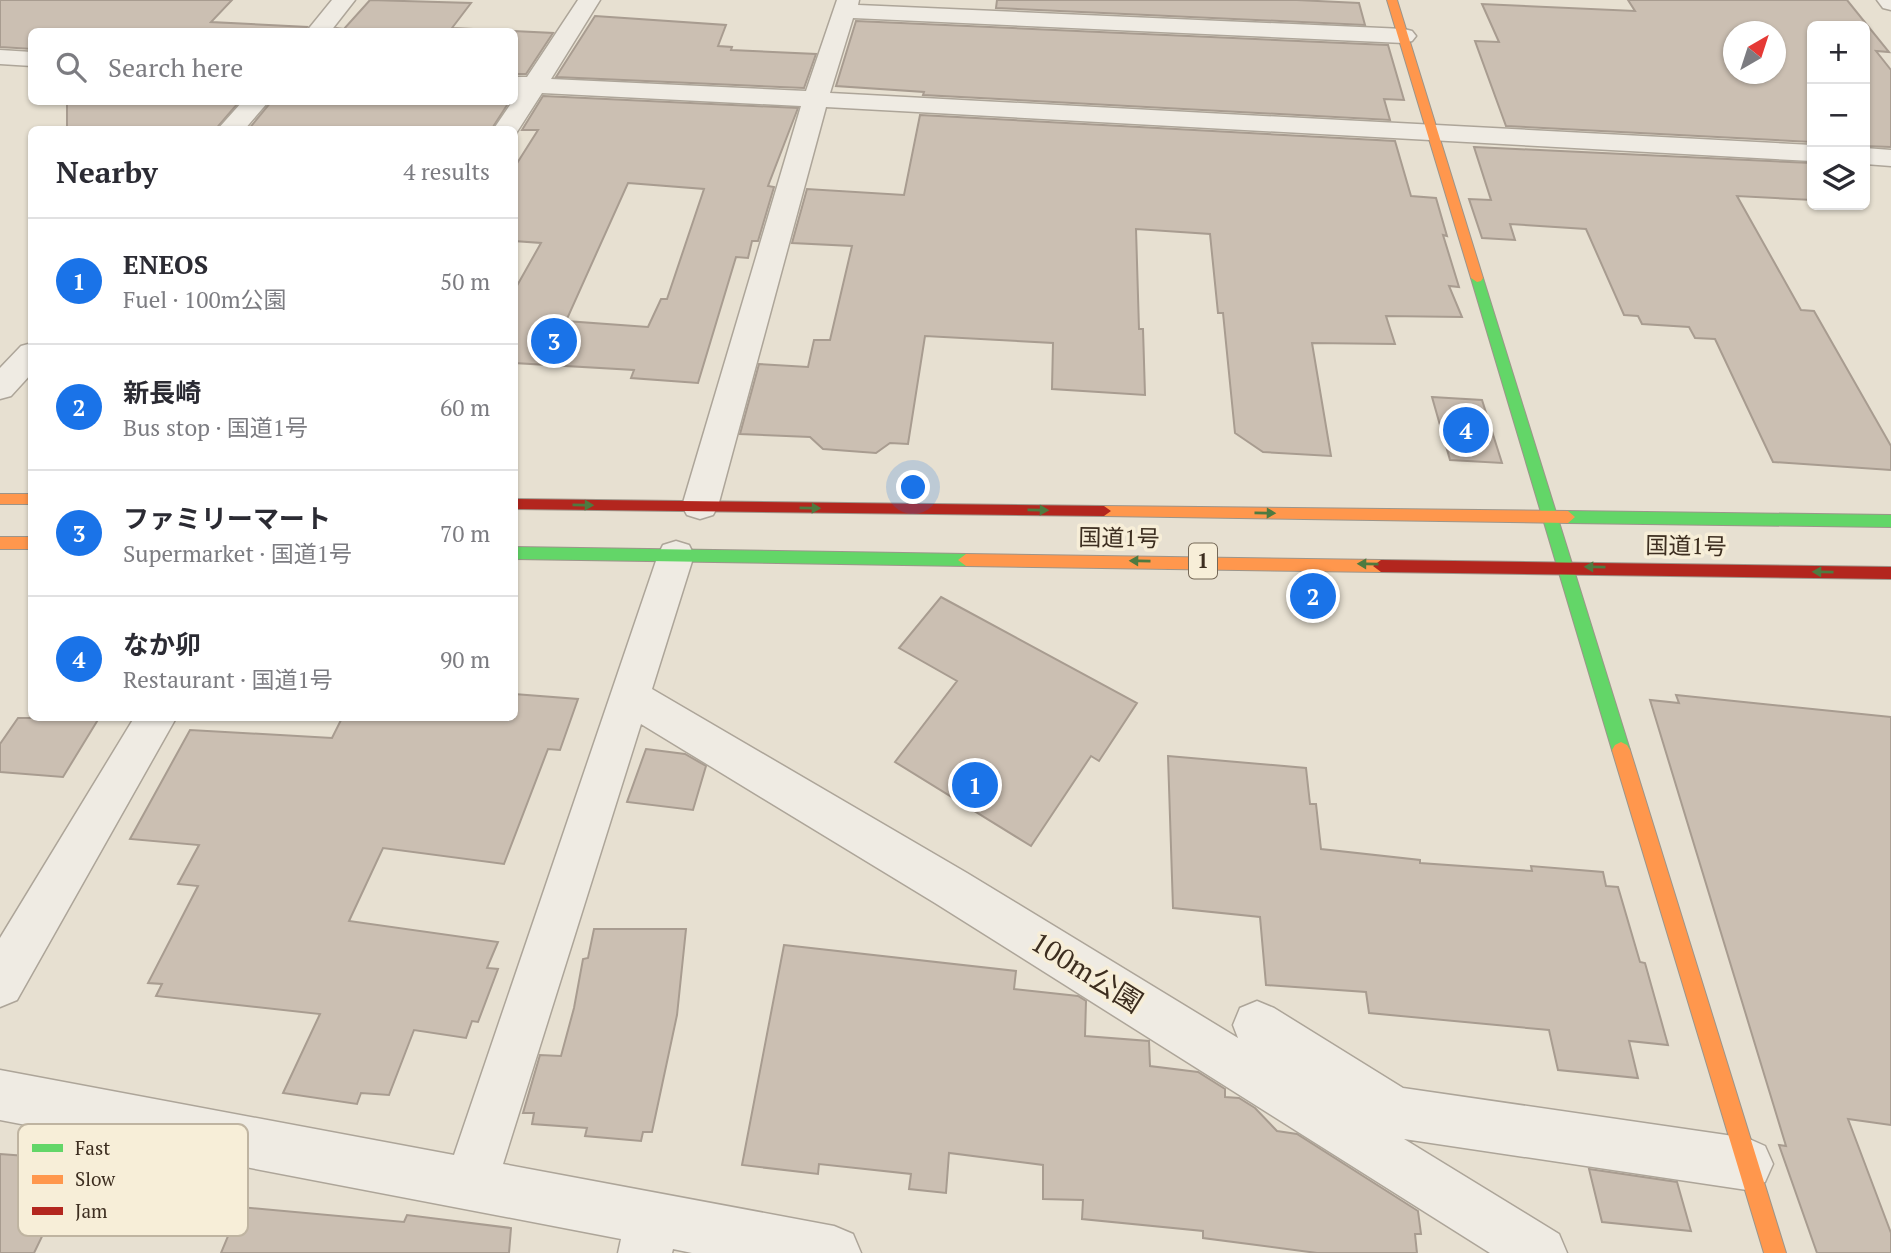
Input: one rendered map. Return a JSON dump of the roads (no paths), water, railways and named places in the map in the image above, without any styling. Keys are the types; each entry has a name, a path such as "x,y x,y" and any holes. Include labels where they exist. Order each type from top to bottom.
{"main road":[{"path":"1392,0 1775,1253"},
{"path":"0,499 28,499"},
{"name":"国道1号","path":"518,504 1891,521"},
{"path":"0,543 28,543"},
{"name":"国道1号","path":"518,552 1891,573"}],"street":[{"path":"320,28 344,0"},
{"path":"524,85 589,0"},
{"path":"700,506 815,101 846,5 1054,10 1404,36"},
{"path":"0,57 28,59"},
{"path":"524,85 1807,153"},
{"path":"234,126 252,105"},
{"path":"508,126 516,105"},
{"path":"1870,156 1891,158"},
{"path":"0,388 28,356"},
{"path":"470,1185 676,555"},
{"name":"100m公園","path":"630,696 963,895 1540,1253"},
{"path":"0,983 154,721"},
{"path":"1257,1025 1395,1112 1747,1164"},
{"path":"0,1095 151,1124"},
{"path":"248,1142 470,1185 649,1237 834,1253"}],"place":[{"name":"ファミリーマート","path":"554,341"},
{"name":"なか卯","path":"1466,430"},
{"name":"新長崎","path":"1313,596"},
{"name":"ENEOS","path":"975,785"}]}
